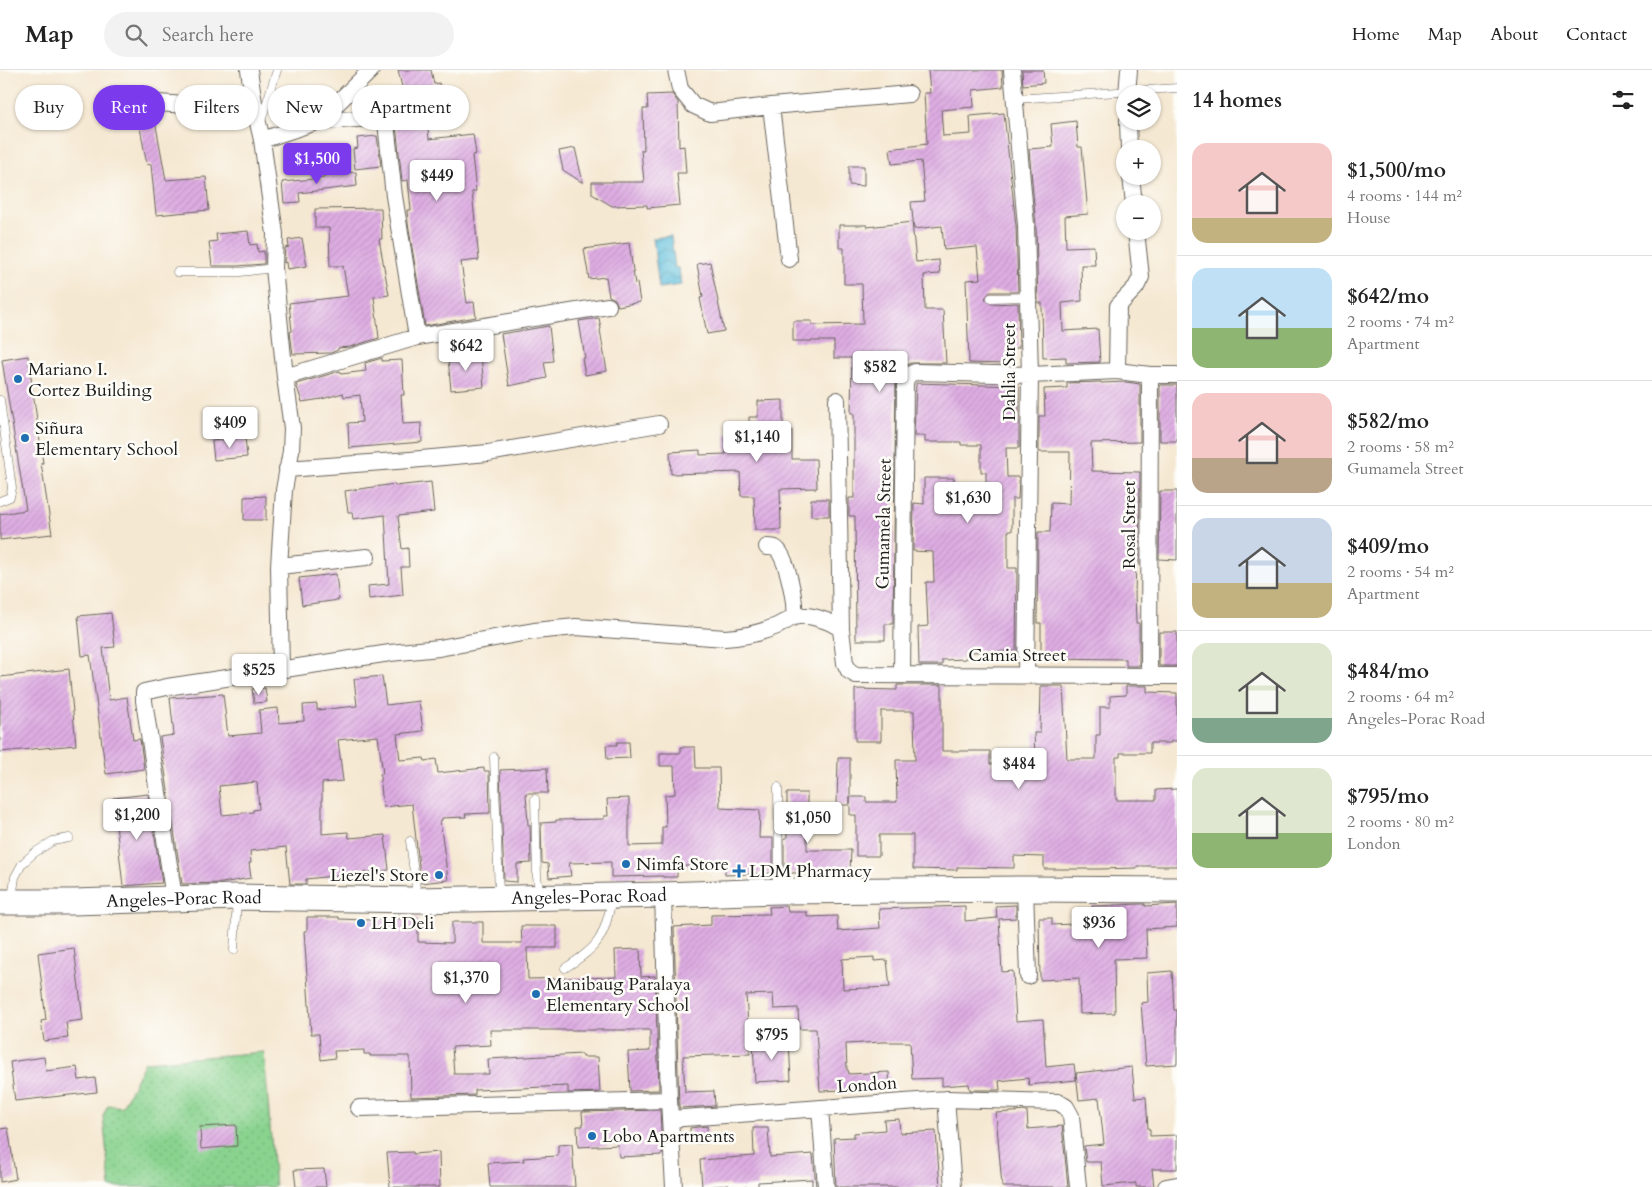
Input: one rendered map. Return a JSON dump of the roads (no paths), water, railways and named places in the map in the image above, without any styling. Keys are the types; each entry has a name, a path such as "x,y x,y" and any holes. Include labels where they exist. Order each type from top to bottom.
{"main road":[{"name":"Angeles-Porac Road","path":"6,902 237,897 417,900 663,896 779,891 1177,890"}],"street":[{"path":"249,70 251,85"},
{"path":"342,98 371,70"},
{"path":"676,70 680,89 693,104 710,113 909,94"},
{"name":"Dahlia Street","path":"1012,70 1026,225 1030,375 1026,675"},
{"path":"1128,85 1129,70"},
{"path":"770,106 789,259"},
{"path":"342,120 376,118 386,122 394,196 417,337"},
{"path":"258,122 275,234 274,268 292,428 291,451 284,490 279,566 281,670"},
{"path":"261,133 276,130"},
{"path":"1117,371 1118,306 1136,287 1141,277 1137,240"},
{"path":"285,377 417,337 608,306"},
{"path":"1030,375 1117,371 1150,375 1177,375"},
{"name":"Gumamela Street","path":"902,674 905,382 908,375 915,372 1030,375"},
{"name":"Rosal Street","path":"1149,676 1150,375"},
{"path":"837,400 841,630"},
{"path":"287,469 488,453 660,424"},
{"path":"767,547 777,549 784,562 794,602 794,617"},
{"path":"279,566 367,557"},
{"path":"174,898 144,692 390,653 438,648 534,631 576,627 725,638 745,637 777,626 794,617 801,616 835,624 841,630"},
{"name":"Camia Street","path":"841,630 845,663 849,671 856,676 902,674 1177,676"},
{"path":"1026,889 1028,976"},
{"path":"663,896 669,1100 674,1187"},
{"path":"946,1099 953,1187"},
{"name":"London","path":"670,1119 946,1099 1058,1102 1066,1107 1070,1116 1078,1187"},
{"path":"359,1108 669,1100"},
{"path":"820,1108 826,1187"},
{"path":"1166,1187 1177,1185"}],"lane":[{"path":"261,133 268,94 276,70"},
{"path":"1161,89 1177,88"},
{"path":"1015,99 1116,93"},
{"path":"177,272 240,272 274,268"},
{"path":"991,298 1028,297"},
{"path":"0,400 12,488 10,497 0,501"},
{"path":"494,758 499,898"},
{"path":"778,787 779,891"},
{"path":"535,799 540,897"},
{"path":"6,902 22,864 34,853 53,841 70,838"},
{"path":"410,840 417,900"},
{"path":"565,968 587,955 598,942 608,918 612,896"},
{"path":"234,950 237,897"}],"water":[{"path":"671,236 675,268 679,268 681,285 659,288 653,238"}],"place":[{"name":"Mariano I. Cortez Building","path":"18,379"},
{"name":"Siñura Elementary School","path":"25,438"},
{"name":"Nimfa Store","path":"626,864"},
{"name":"LDM Pharmacy","path":"739,871"},
{"name":"Liezel's Store","path":"439,875"},
{"name":"LH Deli","path":"361,923"},
{"name":"Manibaug Paralaya Elementary School","path":"536,994"},
{"name":"Lobo Apartments","path":"592,1136"}]}
